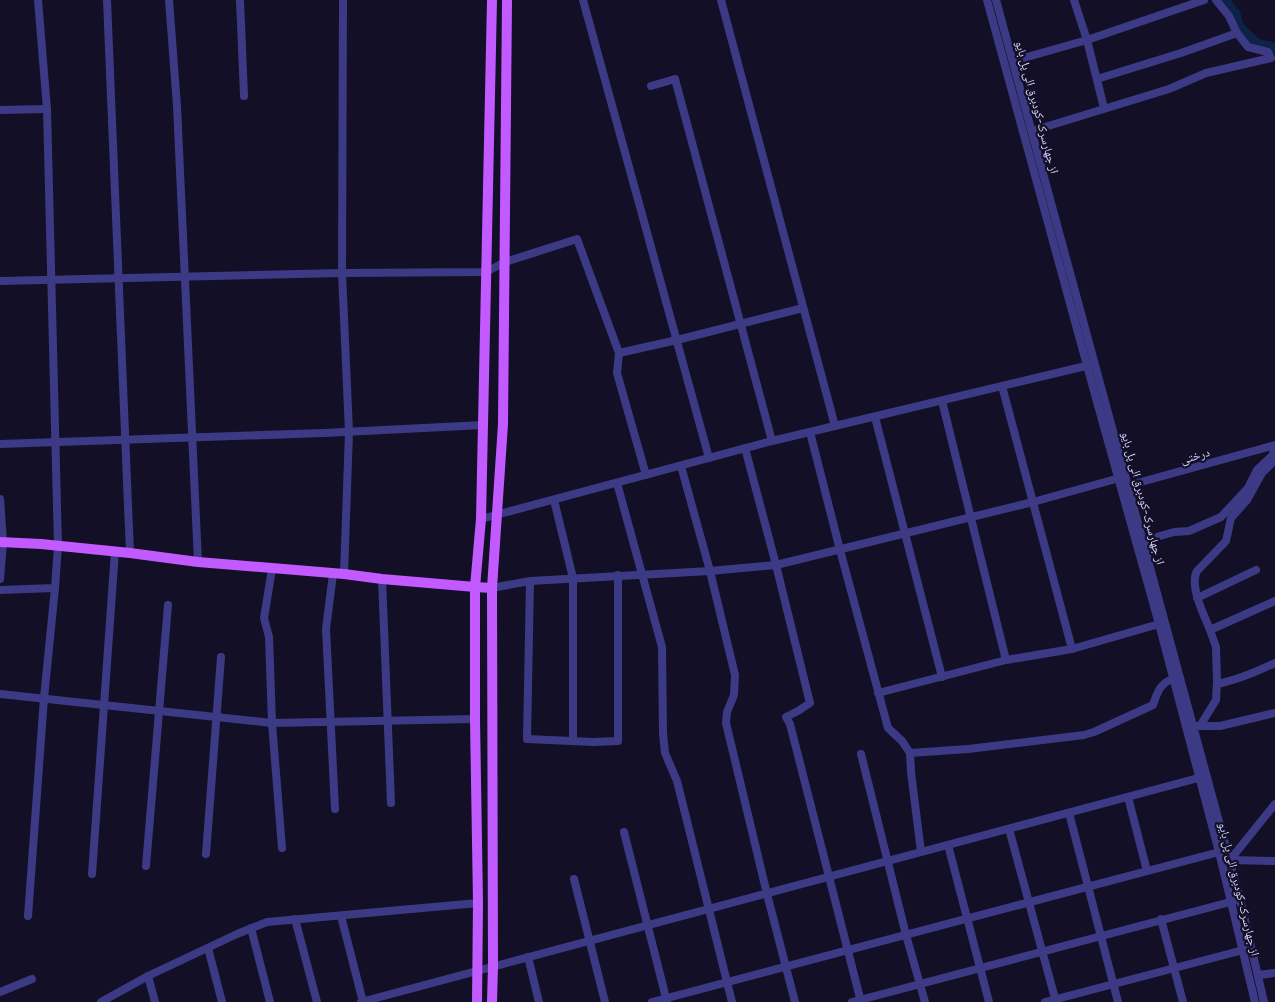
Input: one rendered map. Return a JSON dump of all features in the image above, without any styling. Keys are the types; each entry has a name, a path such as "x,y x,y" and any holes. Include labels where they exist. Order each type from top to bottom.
{"main road":[{"path":"477,1002 475,587 481,519 492,0"},
{"path":"492,1002 492,588 503,424 508,0"},
{"path":"1,542 130,552 198,562 492,588"}],"street":[{"path":"28,916 44,698 58,546 47,109 38,0"},
{"path":"107,0 130,552"},
{"path":"169,0 185,277 198,562"},
{"path":"240,0 244,96"},
{"path":"343,0 342,273 349,432 344,574"},
{"path":"583,0 708,458"},
{"path":"721,0 834,426"},
{"name":"از جهارسرک-کودبرق الی پل بایو","path":"988,0 1122,477 1173,679 1223,851 1230,860 1264,1002"},
{"name":"از جهارسرک-کودبرق الی پل بایو","path":"996,0 1032,131 1091,365"},
{"path":"1074,0 1104,108"},
{"path":"1013,61 1086,40 1204,0"},
{"path":"1032,131 1169,88 1206,73 1271,58 1268,52 1248,47 1236,34 1228,16 1216,0"},
{"path":"1097,79 1181,54 1236,34"},
{"path":"651,86 675,79 772,441"},
{"path":"0,110 47,109"},
{"path":"0,281 342,273 486,272 504,262 577,239 620,354 617,374 646,475"},
{"path":"620,354 803,308"},
{"path":"481,519 772,441 1091,365"},
{"path":"1002,386 1072,649"},
{"path":"942,401 1006,660"},
{"path":"875,417 942,677"},
{"path":"0,444 349,432 483,425"},
{"path":"810,432 888,728 902,741 910,753 921,852"},
{"path":"1143,543 1174,532 1189,531 1221,517 1245,497 1258,470 1273,455 1275,446"},
{"name":"درختی","path":"1124,487 1275,446"},
{"path":"745,448 810,703 786,716 790,724 848,950 858,1001 1240,899"},
{"path":"1196,725 1216,700 1217,684 1216,647 1197,598 1194,576 1226,541 1231,518 1262,473 1275,460"},
{"path":"681,466 710,571 735,675 734,696 726,712 726,724 795,1002"},
{"path":"492,588 530,580 710,571 776,565 1033,502 1122,477"},
{"path":"617,482 662,647 663,733 666,753 677,781 732,1002"},
{"name":"از جهارسرک-کودبرق الی پل بایو","path":"1124,487 1143,543 1196,725 1203,777"},
{"path":"0,499 0,579"},
{"path":"554,500 573,578 573,740"},
{"path":"92,874 116,551"},
{"path":"272,568 264,618 269,637 272,723 282,848"},
{"path":"1197,598 1256,570"},
{"path":"333,574 326,629 335,809"},
{"path":"530,580 527,739 593,742 618,741 618,575"},
{"path":"382,579 391,804"},
{"path":"0,590 55,588"},
{"path":"1210,630 1275,600"},
{"path":"146,866 168,605"},
{"path":"878,693 1006,660 1072,649 1159,624"},
{"path":"206,854 221,657"},
{"path":"1217,684 1233,681 1275,663"},
{"path":"910,753 968,749 1089,734 1154,705 1162,685 1173,679"},
{"path":"0,694 272,723 475,719"},
{"path":"1196,725 1220,726 1275,713"},
{"path":"861,754 906,935 925,1002"},
{"path":"341,916 363,1002 1203,777"},
{"path":"1128,797 1147,871"},
{"path":"1230,860 1275,804"},
{"path":"1069,813 1118,1002"},
{"path":"1009,829 1055,1001"},
{"path":"624,832 666,1000"},
{"path":"948,845 989,1002"},
{"path":"652,1002 666,1000 786,966 1223,851"},
{"name":"از جهارسرک-کودبرق الی پل بایو","path":"1223,851 1221,862 1255,1002"},
{"path":"1221,862 1230,860 1275,861"},
{"path":"574,879 604,1002"},
{"path":"101,1002 148,976 267,922 478,903"},
{"path":"296,919 317,1002"},
{"path":"1161,920 1183,1002"},
{"path":"251,928 270,1002"},
{"path":"1044,1002 1055,1001 1114,983 1252,947"},
{"path":"208,948 222,1002"},
{"path":"528,957 539,1002"},
{"path":"1258,975 1275,972"},
{"path":"148,976 154,1002"},
{"path":"0,992 32,979"}],"waterway":[{"path":"1224,0 1235,14 1238,26 1256,44 1275,48"}]}
